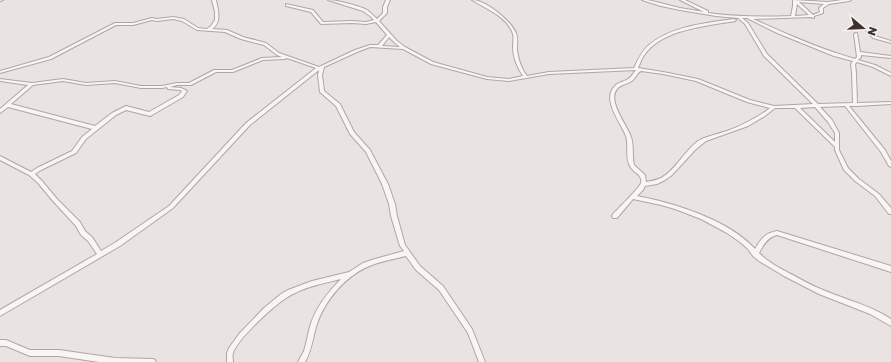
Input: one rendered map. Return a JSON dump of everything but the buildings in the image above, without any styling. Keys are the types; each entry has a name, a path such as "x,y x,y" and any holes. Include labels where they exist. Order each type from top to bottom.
{"street":[{"path":"204,30 212,28 216,24 214,0"},
{"path":"330,0 360,8 371,15 389,35 404,48 440,66 487,78 509,80 549,73 638,70 663,73 697,80 749,100 774,107 855,106 891,103"},
{"path":"287,5 312,11 324,24 352,22 363,23 377,21 385,14 385,7 388,0"},
{"path":"474,0 501,16 511,26 516,38 515,50 519,68 526,77"},
{"path":"644,0 687,12 745,19 835,55 874,66 891,75"},
{"path":"682,0 711,14"},
{"path":"795,0 828,3 849,0"},
{"path":"795,0 813,16"},
{"path":"793,17 796,6 795,0"},
{"path":"615,216 644,184 643,176 632,166 629,138 618,116 613,96 614,90 616,87 631,79 638,70 644,51 649,45 659,39 701,24 745,19 793,17 808,18 822,12 822,6 828,3"},
{"path":"0,72 50,58 115,24 133,24 152,19 157,20 173,18 183,20 197,29 229,32 242,38 267,45 276,53 321,67"},
{"path":"745,19 765,55 818,107 836,130 838,139 836,146"},
{"path":"872,28 868,30 873,37 891,42"},
{"path":"855,106 853,86 855,73 853,66 859,57 857,50 859,48 855,40 856,34"},
{"path":"379,46 389,35"},
{"path":"0,313 122,241 171,207 248,124 321,67 370,46 404,48"},
{"path":"858,53 891,57"},
{"path":"162,87 177,84 190,84 215,71 233,71 262,59 292,59"},
{"path":"321,67 320,75 322,92 338,105 352,133 368,151 376,166 392,204 403,246 418,268 441,288 470,331 482,362"},
{"path":"0,80 32,84 63,80 86,84 115,82 141,87 162,87 182,89 185,91 150,114 125,108 95,128 80,141 74,152 40,168 31,174"},
{"path":"0,111 32,84"},
{"path":"7,104 95,128"},
{"path":"847,106 876,142 891,165"},
{"path":"644,184 654,184 667,178 686,156 701,142 756,120 774,107"},
{"path":"797,107 836,146 846,170 877,195 891,212"},
{"path":"0,158 31,174 78,224 83,233 90,239 100,254"},
{"path":"632,197 665,203 694,214 741,240 755,254 766,262 822,293 871,311 891,323"},
{"path":"755,254 768,235 771,233 777,233 891,269"},
{"path":"302,362 308,351 315,319 328,297 351,274 365,265 407,253"},
{"path":"230,362 231,350 238,340 254,323 285,296 317,283 351,274"},
{"path":"0,343 6,343 30,353 58,353 88,360 153,362"}]}
